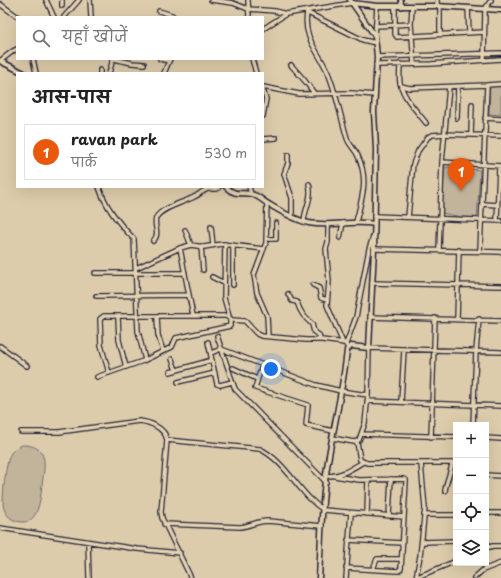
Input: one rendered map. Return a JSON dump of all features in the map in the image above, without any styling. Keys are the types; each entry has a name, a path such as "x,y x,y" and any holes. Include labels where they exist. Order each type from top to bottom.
{"street":[{"path":"46,0 54,16"},
{"path":"62,0 62,6"},
{"path":"90,0 91,16"},
{"path":"211,0 235,2 248,10 275,11 286,14"},
{"path":"248,0 249,16"},
{"path":"401,0 401,7"},
{"path":"437,0 440,33"},
{"path":"484,60 485,9 491,0"},
{"path":"65,16 77,1"},
{"path":"264,28 286,14 305,12 354,2 395,7 438,6 501,10"},
{"path":"354,2 375,36"},
{"path":"0,4 17,16"},
{"path":"363,462 359,457 357,442 365,424 368,395 374,248 375,95 377,57 375,36 377,6"},
{"path":"412,6 411,24 414,64"},
{"path":"395,7 395,34 397,37 440,33 484,32"},
{"path":"468,8 469,32"},
{"path":"159,11 173,16"},
{"path":"305,12 364,40 376,43"},
{"path":"305,12 308,36 329,74 346,138 358,154 365,180 356,222"},
{"path":"376,26 411,24"},
{"path":"16,50 0,61 22,72"},
{"path":"377,57 501,53"},
{"path":"464,54 464,62"},
{"path":"448,55 448,62"},
{"path":"432,56 433,64"},
{"path":"376,65 433,64 501,59"},
{"path":"33,60 36,72"},
{"path":"109,72 113,60 144,64"},
{"path":"164,72 170,60"},
{"path":"252,60 256,72"},
{"path":"400,64 401,86 408,100 426,123"},
{"path":"291,65 306,81 314,93"},
{"path":"401,86 410,88 501,84"},
{"path":"480,251 487,85"},
{"path":"264,87 299,94 334,93 375,95"},
{"path":"439,250 442,162 449,87"},
{"path":"457,118 458,87"},
{"path":"264,93 266,99 264,110"},
{"path":"471,135 472,104"},
{"path":"485,118 501,119"},
{"path":"408,217 411,170 414,158 428,137 432,135 444,134 501,136"},
{"path":"264,139 276,138"},
{"path":"288,155 288,163 284,174 292,198 292,217"},
{"path":"374,216 499,221 498,205 500,166 442,162"},
{"path":"304,221 305,210 311,193 310,184"},
{"path":"99,188 117,221 134,239 139,337 145,360"},
{"path":"153,241 157,236 156,220 158,215 172,205 193,198 206,190 218,188"},
{"path":"227,188 235,194 250,194 259,197 267,204 292,217 304,221 317,224 356,222 374,224"},
{"path":"249,188 250,194"},
{"path":"267,204 267,239 255,271 254,278 257,293 267,316 268,336"},
{"path":"482,204 498,205"},
{"path":"267,239 276,239 276,223"},
{"path":"340,238 343,223"},
{"path":"328,224 328,242 326,249 329,276 327,300 328,308 346,345"},
{"path":"211,227 213,245"},
{"path":"185,230 191,245"},
{"path":"319,578 326,476 341,391 346,345 356,317 369,249 374,232"},
{"path":"136,268 180,248 191,245 201,246 225,244 264,249"},
{"path":"97,378 145,360 173,346 176,338 230,326 224,298 225,244"},
{"path":"233,245 233,285"},
{"path":"201,246 203,270"},
{"path":"180,248 194,316"},
{"path":"374,248 501,252"},
{"path":"457,319 459,250"},
{"path":"95,273 185,273"},
{"path":"212,277 224,283"},
{"path":"372,283 501,286"},
{"path":"313,285 319,288 321,298 327,300"},
{"path":"288,294 292,301 296,302 301,312 312,324 314,332 319,335 320,340"},
{"path":"96,296 189,295"},
{"path":"157,316 158,334 163,351"},
{"path":"109,373 102,345 100,319 102,317 194,316 229,318 232,320 245,321 258,335 320,340 369,348 501,352"},
{"path":"118,317 119,340 126,367"},
{"path":"370,317 501,321"},
{"path":"431,438 435,318"},
{"path":"473,422 479,320"},
{"path":"217,336 235,389 326,482"},
{"path":"208,342 218,385 232,382"},
{"path":"0,346 27,366"},
{"path":"211,353 221,349 316,385 368,395"},
{"path":"401,402 404,350"},
{"path":"172,360 176,370"},
{"path":"170,372 212,360"},
{"path":"262,365 257,379 256,389 308,405 305,423 307,426 333,431"},
{"path":"233,368 257,379"},
{"path":"178,382 215,373"},
{"path":"367,401 501,406"},
{"path":"21,432 59,432 139,421 152,423 165,433 167,440 161,512 164,524 180,553 191,578"},
{"path":"361,434 431,438 453,437"},
{"path":"332,438 357,442"},
{"path":"489,438 501,438"},
{"path":"167,440 260,449 267,452 313,503 324,510 404,517"},
{"path":"335,476 345,473 363,462 421,464 453,463"},
{"path":"415,578 422,542 424,515 421,464"},
{"path":"445,491 446,484 453,466"},
{"path":"489,475 501,476"},
{"path":"326,476 359,480 406,480 400,570 346,568"},
{"path":"389,516 391,479"},
{"path":"367,514 368,480"},
{"path":"346,578 350,513"},
{"path":"489,513 501,513"},
{"path":"424,515 453,514"},
{"path":"164,524 240,527 260,521 268,521 322,526"},
{"path":"0,528 137,549 180,553"},
{"path":"348,540 402,543"},
{"path":"422,542 453,541"},
{"path":"88,542 88,578"},
{"path":"489,547 501,546"},
{"path":"373,569 376,561 380,559 401,559"},
{"path":"415,578 453,562"},
{"path":"474,578 482,570 501,563"}],"shaded area":[{"path":"490,85 501,86 501,115 489,114"},
{"path":"445,167 480,170 477,220 441,213"},
{"path":"22,445 32,446 41,452 44,460 44,473 39,506 33,518 22,522 14,520 8,516 4,509 3,499 8,459 15,449"}],"place":[{"name":"ravan park","path":"461,191"}]}
